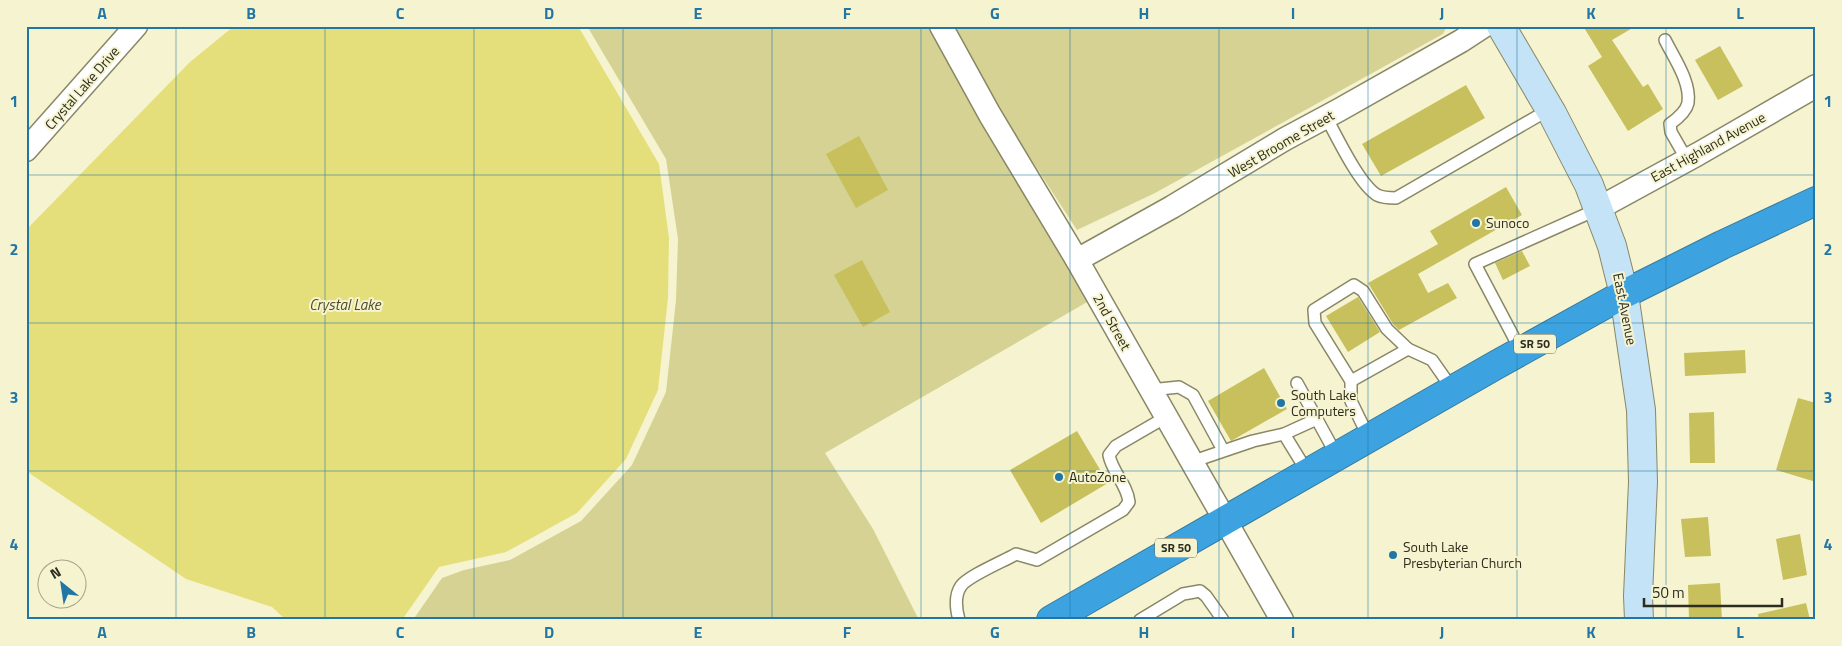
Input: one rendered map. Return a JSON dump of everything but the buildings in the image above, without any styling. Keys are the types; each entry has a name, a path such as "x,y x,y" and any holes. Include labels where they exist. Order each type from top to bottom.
{"highway":[{"name":"SR 50","path":"1051,620 1624,294 1816,201"}],"street":[{"name":"Crystal Lake Drive","path":"26,150 136,26"},
{"name":"2nd Street","path":"941,26 990,115 1077,260 1282,620"},
{"name":"West Broome Street","path":"1077,260 1172,207 1285,139 1326,118 1461,41 1484,26"},
{"name":"East Avenue","path":"1501,26 1550,109 1600,208 1624,294 1641,410 1643,482 1638,596 1639,620"},
{"name":"East Highland Avenue","path":"1600,208 1816,86"}],"lane":[{"path":"1664,40 1686,80 1688,103 1681,115 1670,124 1671,132 1687,160"},
{"path":"1326,118 1369,189 1377,195 1386,198 1396,198 1550,109"},
{"path":"1521,351 1475,264 1600,208"},
{"path":"1369,438 1351,401 1351,381 1315,322 1314,310 1354,285 1364,292 1387,330 1408,348 1432,360 1453,390"},
{"path":"1351,381 1408,348"},
{"path":"1297,383 1337,456"},
{"path":"1150,390 1179,387 1193,395 1223,450"},
{"path":"959,620 956,606 958,594 962,585 970,579 1016,554 1037,560 1123,510 1129,502 1128,493 1110,462 1110,455 1116,446 1166,417"},
{"path":"1191,462 1223,450 1284,434 1317,419"},
{"path":"1284,434 1308,473"},
{"path":"1140,620 1183,594 1200,591 1206,596 1223,620"}],"shaded area":[{"path":"587,26 930,26 1089,301 825,453 873,529 919,620 413,620 442,578 464,570 510,560 581,521 632,465 666,392 676,300 678,239 666,159"},
{"path":"952,26 1447,26 1443,34 1155,193 1077,230 999,110"}],"water":[{"name":"Crystal Lake","path":"234,26 578,26 659,164 669,238 668,298 658,390 626,459 577,513 506,552 439,567 402,620 286,620 272,607 186,579 26,471 26,230 190,62"}],"place":[{"name":"Sunoco","path":"1476,223"},
{"name":"South Lake Computers","path":"1281,403"},
{"name":"AutoZone","path":"1059,477"},
{"name":"South Lake Presbyterian Church","path":"1393,555"}]}
